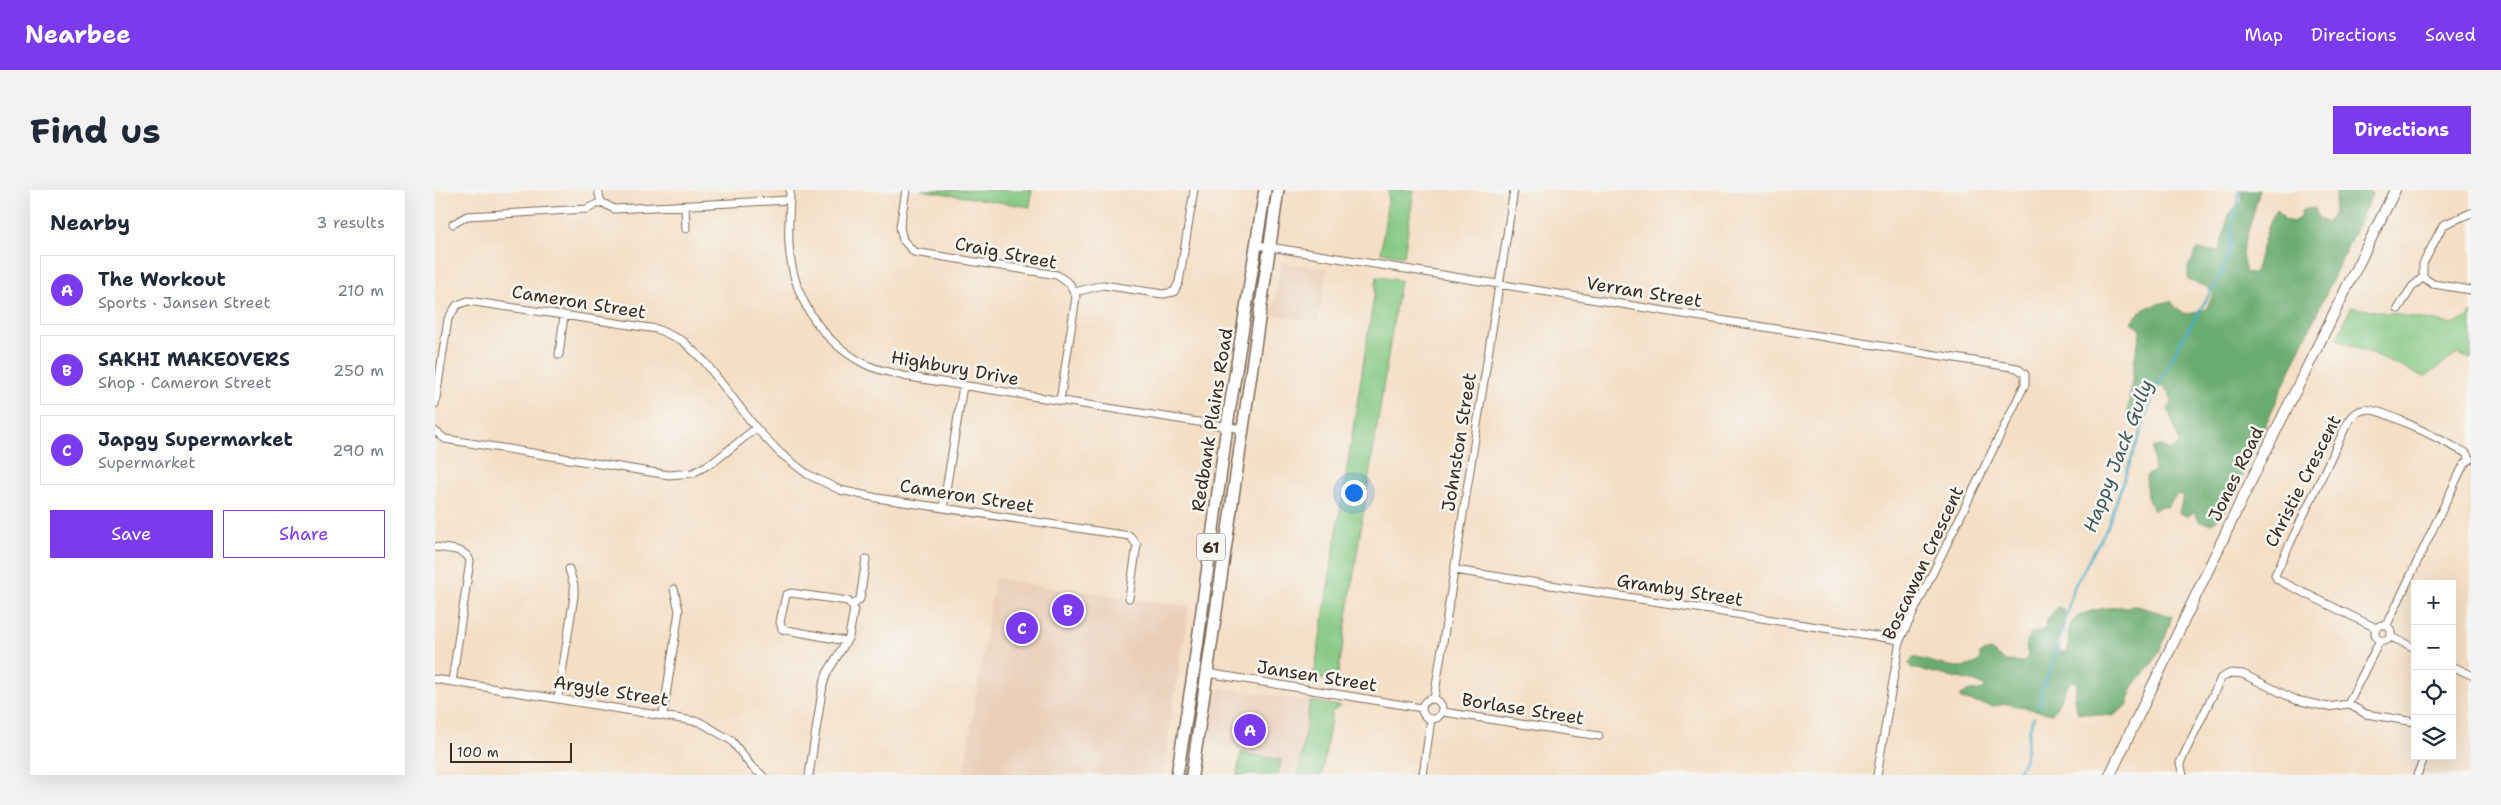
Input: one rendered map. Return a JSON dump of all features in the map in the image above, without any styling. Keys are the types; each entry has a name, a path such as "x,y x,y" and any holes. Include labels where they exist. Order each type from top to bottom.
{"main road":[{"name":"Redbank Plains Road","path":"1177,775 1194,669 1227,426 1265,190"},
{"name":"Redbank Plains Road","path":"1192,775 1278,190"},
{"path":"1194,669 1202,667 1208,628 1215,622"}],"street":[{"path":"598,190 601,202 607,207 614,209 790,200"},
{"name":"Highbury Drive","path":"790,190 789,243 796,286 803,304 819,327 841,349 863,363 903,376 1243,428"},
{"name":"Craig Street","path":"907,190 901,227 903,240 914,252 1057,275 1070,284 1075,292"},
{"path":"1060,401 1075,292 1103,285 1163,294 1174,292 1179,282 1195,190"},
{"name":"Johnston Street","path":"1434,699 1514,190"},
{"name":"Jones Road","path":"2110,775 2241,499 2395,190"},
{"path":"453,224 467,216 587,209 601,202"},
{"path":"685,206 686,229"},
{"path":"2423,277 2423,264 2443,225 2471,213"},
{"name":"Verran Street","path":"1257,245 2017,368 2025,374"},
{"path":"2423,277 2433,284 2471,290"},
{"path":"2398,309 2411,287 2423,277"},
{"name":"Cameron Street","path":"435,404 448,319 457,305 468,301 657,329 683,341 705,362 756,428 780,453 807,474 839,490 943,508 1130,536 1137,545 1129,598"},
{"path":"559,355 564,315"},
{"name":"Boscawan Crescent","path":"1877,775 1900,640 2025,384 2025,374"},
{"path":"943,508 963,386"},
{"name":"Christie Crescent","path":"2376,628 2282,582 2275,575 2351,417 2364,409 2380,411 2466,453 2470,459"},
{"path":"435,431 445,439 669,475 693,473 715,462 756,428"},
{"path":"2387,625 2470,459"},
{"path":"435,547 463,552 470,561 452,682"},
{"path":"809,775 823,685 827,673 851,628 853,605 860,600 866,559"},
{"path":"558,698 574,596 574,586 569,569"},
{"name":"Gramby Street","path":"1455,570 1900,640"},
{"path":"663,715 679,611 674,588"},
{"path":"846,640 782,629 780,622 784,598 791,593 848,601 853,605"},
{"path":"2387,625 2380,625 2376,628 2376,636 2380,640 2385,641 2391,637"},
{"path":"2387,625 2391,630 2391,637"},
{"path":"2391,637 2411,646"},
{"path":"2348,704 2380,640"},
{"path":"2456,668 2471,675"},
{"path":"2183,775 2180,763 2221,678 2231,672 2243,674 2296,700 2328,707 2348,704 2367,714 2411,721"},
{"name":"Jansen Street","path":"1207,674 1422,708"},
{"name":"Argyle Street","path":"435,679 700,722 733,741 759,774"},
{"path":"1434,699 1441,703 1443,712 1438,718 1431,720 1424,715 1422,708 1426,701 1434,699"},
{"name":"Borlase Street","path":"1443,712 1599,736"},
{"path":"1423,775 1431,720"},
{"path":"2417,775 2423,760"}],"shaded area":[{"path":"1281,262 1327,269 1318,322 1272,315"},
{"path":"995,578 1068,591 1069,589 1189,607 1162,775 963,775"},
{"path":"1222,688 1310,701 1298,775 1236,775 1240,749 1207,744 1214,694"}],"green space":[{"path":"921,190 1032,190 1030,207"},
{"path":"1389,190 1414,190 1404,256 1381,252"},
{"path":"2241,190 2260,190 2242,253 2246,274 2255,272 2267,232 2277,209 2284,219 2293,222 2300,217 2302,210 2315,208 2318,218 2327,223 2333,214 2337,190 2369,190 2372,194 2225,512 2212,524 2200,522 2194,512 2188,516 2179,513 2183,496 2177,494 2167,507 2161,506 2153,511 2147,497 2146,476 2154,471 2153,448 2161,446 2171,450 2180,443 2168,409 2173,401 2164,387 2154,386 2144,398 2140,415 2127,418 2136,351 2141,330 2132,322 2144,309 2171,301 2179,310 2186,314 2206,309 2214,293 2205,286 2188,280 2188,267 2197,250 2219,251 2229,214 2243,201"},
{"path":"1377,277 1400,280 1337,681 1307,676 1315,670"},
{"path":"2351,307 2453,324 2470,316 2471,312 2471,359 2457,354 2424,377 2337,339"},
{"path":"2137,606 2172,616 2159,653 2134,685 2129,704 2113,716 2078,713 2074,700 2077,683 2073,680 2066,688 2052,714 2008,704 1992,706 1961,699 1959,696 1963,694 1986,687 1976,682 1912,668 1909,664 1913,657 1948,666 1965,666 1980,660 1980,653 1990,650 2006,661 2024,662 2028,656 2026,646 2030,634 2045,629 2048,618 2058,607 2064,610 2064,619 2055,647 2062,652 2067,652 2070,627 2076,618 2091,611 2101,609"},
{"path":"1310,701 1340,706 1332,712 1322,775 1298,775"},
{"path":"1241,753 1281,760 1278,775 1237,775"}],"waterway":[{"name":"Happy Jack Gully","path":"2039,708 2042,689 2055,657 2074,587 2107,528 2154,394 2181,341 2219,279 2229,253 2232,225 2239,200 2239,190"},
{"name":"Happy Jack Gully","path":"2016,775 2024,759 2034,717"}],"place":[{"name":"SAKHI MAKEOVERS","path":"1068,610"},
{"name":"Japgy Supermarket","path":"1022,628"},
{"name":"The Workout","path":"1250,730"}]}
